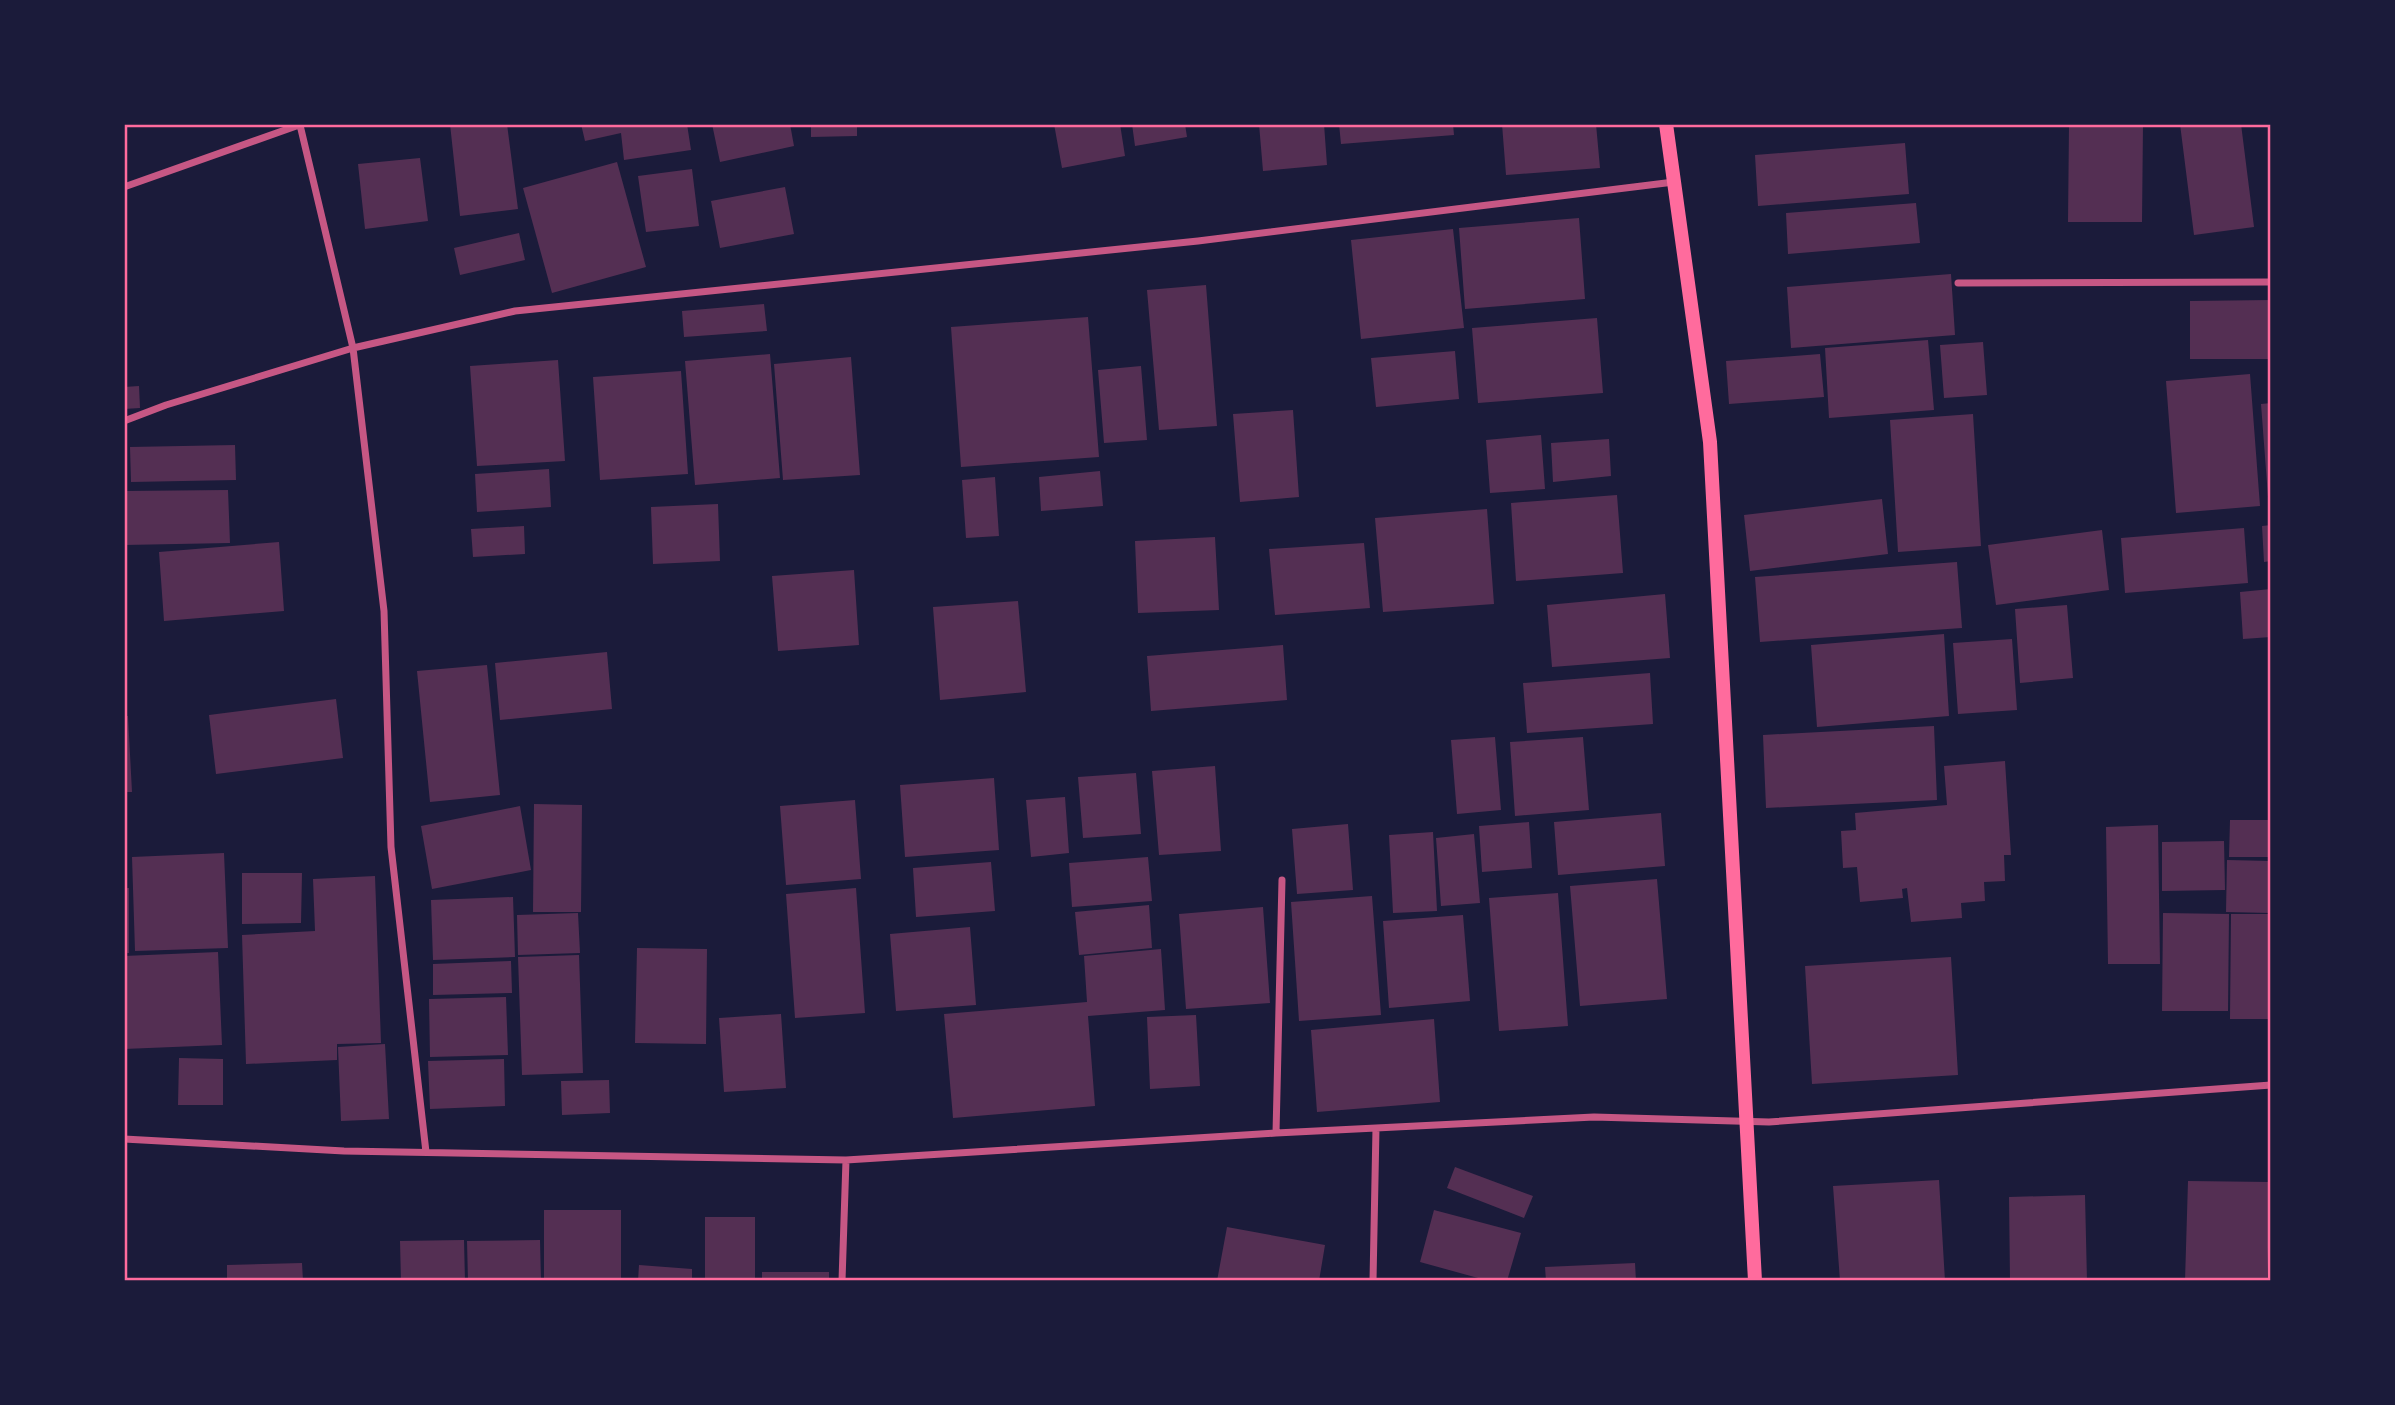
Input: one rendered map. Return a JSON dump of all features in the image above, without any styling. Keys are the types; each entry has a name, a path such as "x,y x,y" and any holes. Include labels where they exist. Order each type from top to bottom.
{"main road":[{"path":"1666,124 1710,442 1755,1281"}],"street":[{"path":"124,187 301,125 353,348 384,611 391,847 426,1152"},
{"path":"124,421 166,405 353,348 515,311 1198,241 1674,181"},
{"path":"1958,283 2271,282"},
{"path":"1276,1133 1282,880"},
{"path":"124,1139 344,1151 846,1160 1276,1133 1594,1117 1748,1123 2271,1085"},
{"path":"1373,1281 1376,1128"},
{"path":"842,1281 846,1160"}],"building":[{"path":"450,124 507,124 518,209 460,216"},
{"path":"581,124 687,124 691,150 624,160 621,133 585,141"},
{"path":"712,124 790,124 794,146 720,162"},
{"path":"811,124 857,124 857,136 811,137"},
{"path":"1054,124 1120,124 1125,156 1062,168"},
{"path":"1132,124 1185,124 1187,137 1135,146"},
{"path":"1259,124 1324,124 1327,165 1263,171"},
{"path":"1339,124 1453,124 1454,135 1341,144"},
{"path":"1502,124 1596,124 1600,168 1506,175"},
{"path":"2069,124 2143,124 2142,222 2068,222"},
{"path":"2180,124 2241,124 2254,227 2194,235"},
{"path":"1905,143 1909,194 1758,206 1755,155"},
{"path":"420,158 428,221 365,229 358,164"},
{"path":"617,162 646,267 552,293 523,188"},
{"path":"692,169 699,226 646,232 638,176"},
{"path":"785,187 794,234 720,248 711,201"},
{"path":"1916,203 1920,243 1788,254 1786,213"},
{"path":"1579,218 1585,299 1465,309 1459,228"},
{"path":"1453,229 1464,328 1361,339 1351,240"},
{"path":"519,233 525,260 460,275 454,248"},
{"path":"1951,274 1955,335 1791,348 1787,287"},
{"path":"1206,285 1217,426 1159,430 1147,290"},
{"path":"2271,300 2271,359 2190,359 2190,301"},
{"path":"764,304 767,331 684,337 682,311"},
{"path":"1088,317 1099,457 961,467 951,327"},
{"path":"1597,318 1603,393 1478,403 1472,328"},
{"path":"1928,340 1934,410 1829,418 1825,348"},
{"path":"1983,342 1987,395 1944,398 1940,345"},
{"path":"1455,351 1459,399 1376,407 1371,358"},
{"path":"770,354 780,478 695,485 685,361"},
{"path":"1820,354 1824,397 1729,404 1726,361"},
{"path":"851,357 860,475 783,480 774,364"},
{"path":"558,360 565,461 477,466 470,366"},
{"path":"1141,366 1147,440 1104,443 1098,370"},
{"path":"681,371 688,474 600,480 593,377"},
{"path":"2250,374 2260,506 2176,513 2166,381"},
{"path":"139,386 140,408 124,409 124,387"},
{"path":"2271,403 2271,510 2269,510 2261,404"},
{"path":"1293,410 1299,497 1240,502 1233,414"},
{"path":"1973,414 1981,546 1898,552 1890,420"},
{"path":"1541,435 1545,489 1490,493 1486,440"},
{"path":"1609,439 1611,476 1553,482 1551,443"},
{"path":"235,445 236,480 131,482 130,447"},
{"path":"549,469 551,507 477,512 475,474"},
{"path":"1100,471 1103,506 1041,511 1039,477"},
{"path":"995,477 999,536 966,538 962,480"},
{"path":"228,490 230,543 124,545 124,491"},
{"path":"1617,495 1623,573 1516,581 1511,503"},
{"path":"1882,499 1888,554 1750,571 1744,515"},
{"path":"718,504 720,561 653,564 651,507"},
{"path":"1487,509 1494,604 1383,612 1375,518"},
{"path":"2271,525 2271,561 2264,562 2262,526"},
{"path":"524,526 525,554 473,557 471,529"},
{"path":"2244,528 2248,583 2125,593 2121,538"},
{"path":"2102,530 2109,590 1996,605 1988,545"},
{"path":"1215,537 1219,610 1138,613 1135,541"},
{"path":"279,542 284,611 164,621 159,552"},
{"path":"1364,543 1370,608 1275,615 1269,549"},
{"path":"1957,562 1962,628 1760,642 1755,577"},
{"path":"854,570 859,645 778,651 772,576"},
{"path":"2271,589 2271,637 2243,639 2240,592"},
{"path":"1665,594 1670,658 1552,667 1547,605"},
{"path":"1018,601 1026,692 940,700 933,607"},
{"path":"2067,605 2073,678 2020,683 2015,609"},
{"path":"1944,634 1949,716 1817,727 1811,645"},
{"path":"2012,639 2017,710 1958,714 1953,643"},
{"path":"1283,645 1287,700 1151,711 1147,656"},
{"path":"607,652 612,709 500,720 495,663"},
{"path":"487,665 500,795 430,802 417,671"},
{"path":"1650,673 1653,724 1527,733 1523,683"},
{"path":"336,699 343,758 216,774 209,715"},
{"path":"124,716 128,716 132,792 124,792"},
{"path":"1934,726 1937,800 1766,808 1763,735"},
{"path":"1495,737 1501,810 1457,814 1451,740"},
{"path":"1583,737 1589,810 1515,816 1510,742"},
{"path":"2005,761 2011,855 2004,855 2005,881 1984,882 1985,901 1961,903 1962,918 1911,922 1907,888 1902,889 1903,898 1860,902 1857,867 1843,868 1841,831 1856,830 1855,813 1947,805 1944,766"},
{"path":"1215,766 1221,851 1159,855 1152,771"},
{"path":"1136,773 1141,834 1083,838 1078,777"},
{"path":"994,778 999,850 905,857 900,785"},
{"path":"1065,797 1069,853 1031,857 1026,800"},
{"path":"855,800 861,879 786,885 780,806"},
{"path":"534,804 582,805 581,912 533,912"},
{"path":"520,806 531,870 432,889 421,826"},
{"path":"1661,813 1665,866 1558,875 1554,822"},
{"path":"2230,820 2271,820 2271,857 2229,857"},
{"path":"1529,822 1532,868 1482,872 1479,826"},
{"path":"1348,824 1353,890 1297,894 1292,829"},
{"path":"2158,825 2160,964 2108,964 2106,827"},
{"path":"1433,832 1437,911 1393,913 1389,835"},
{"path":"1474,834 1480,903 1441,906 1436,838"},
{"path":"2224,841 2225,890 2162,891 2162,842"},
{"path":"224,853 228,948 135,951 132,857"},
{"path":"1148,857 1152,901 1072,907 1069,863"},
{"path":"2227,860 2271,861 2271,913 2226,912"},
{"path":"991,862 995,911 916,917 913,868"},
{"path":"242,873 302,873 301,923 242,924"},
{"path":"375,876 381,1043 337,1044 337,1060 246,1064 242,935 315,931 313,879"},
{"path":"1657,879 1667,999 1580,1006 1570,886"},
{"path":"124,888 129,888 129,953 124,953"},
{"path":"856,888 865,1013 795,1018 786,894"},
{"path":"1558,893 1568,1026 1499,1031 1489,898"},
{"path":"1372,896 1381,1015 1299,1021 1291,902"},
{"path":"513,897 515,957 433,960 431,900"},
{"path":"1149,905 1152,948 1079,955 1075,912"},
{"path":"1263,907 1270,1003 1186,1009 1179,914"},
{"path":"578,913 580,953 518,955 517,915"},
{"path":"2163,913 2229,914 2228,1011 2162,1011"},
{"path":"2231,914 2271,914 2271,1019 2230,1019"},
{"path":"1463,915 1470,1001 1389,1008 1383,921"},
{"path":"970,927 976,1005 896,1011 890,934"},
{"path":"637,948 707,949 706,1044 635,1043"},
{"path":"1161,949 1165,1010 1088,1016 1095,1106 953,1118 944,1014 1087,1002 1084,956"},
{"path":"218,952 222,1045 124,1049 124,956"},
{"path":"579,955 583,1073 522,1075 518,957"},
{"path":"1951,957 1958,1075 1812,1084 1805,966"},
{"path":"511,961 512,993 433,995 433,964"},
{"path":"506,997 508,1055 430,1057 429,999"},
{"path":"781,1014 786,1088 724,1092 719,1018"},
{"path":"1196,1015 1200,1086 1150,1089 1147,1017"},
{"path":"1434,1019 1440,1102 1317,1112 1311,1030"},
{"path":"385,1044 389,1119 341,1121 338,1047"},
{"path":"179,1058 223,1059 223,1105 178,1105"},
{"path":"504,1059 505,1106 430,1109 428,1061"},
{"path":"609,1080 610,1113 562,1115 561,1081"},
{"path":"1455,1167 1533,1196 1524,1218 1447,1188"},
{"path":"1939,1180 1945,1281 1840,1281 1833,1186"},
{"path":"2188,1181 2270,1182 2267,1281 2185,1281"},
{"path":"2085,1195 2087,1281 2010,1281 2009,1197"},
{"path":"544,1210 621,1210 621,1281 544,1281"},
{"path":"1434,1210 1521,1233 1507,1281 1489,1281 1420,1262"},
{"path":"705,1217 755,1217 755,1281 705,1281"},
{"path":"1227,1227 1325,1245 1319,1281 1217,1281"},
{"path":"464,1240 465,1281 401,1281 400,1241"},
{"path":"540,1240 541,1281 468,1281 467,1241"},
{"path":"302,1263 303,1281 227,1281 227,1265"},
{"path":"1635,1263 1636,1281 1546,1281 1545,1267"},
{"path":"639,1265 692,1269 692,1281 638,1281"},
{"path":"762,1272 829,1272 829,1281 762,1281"}]}
